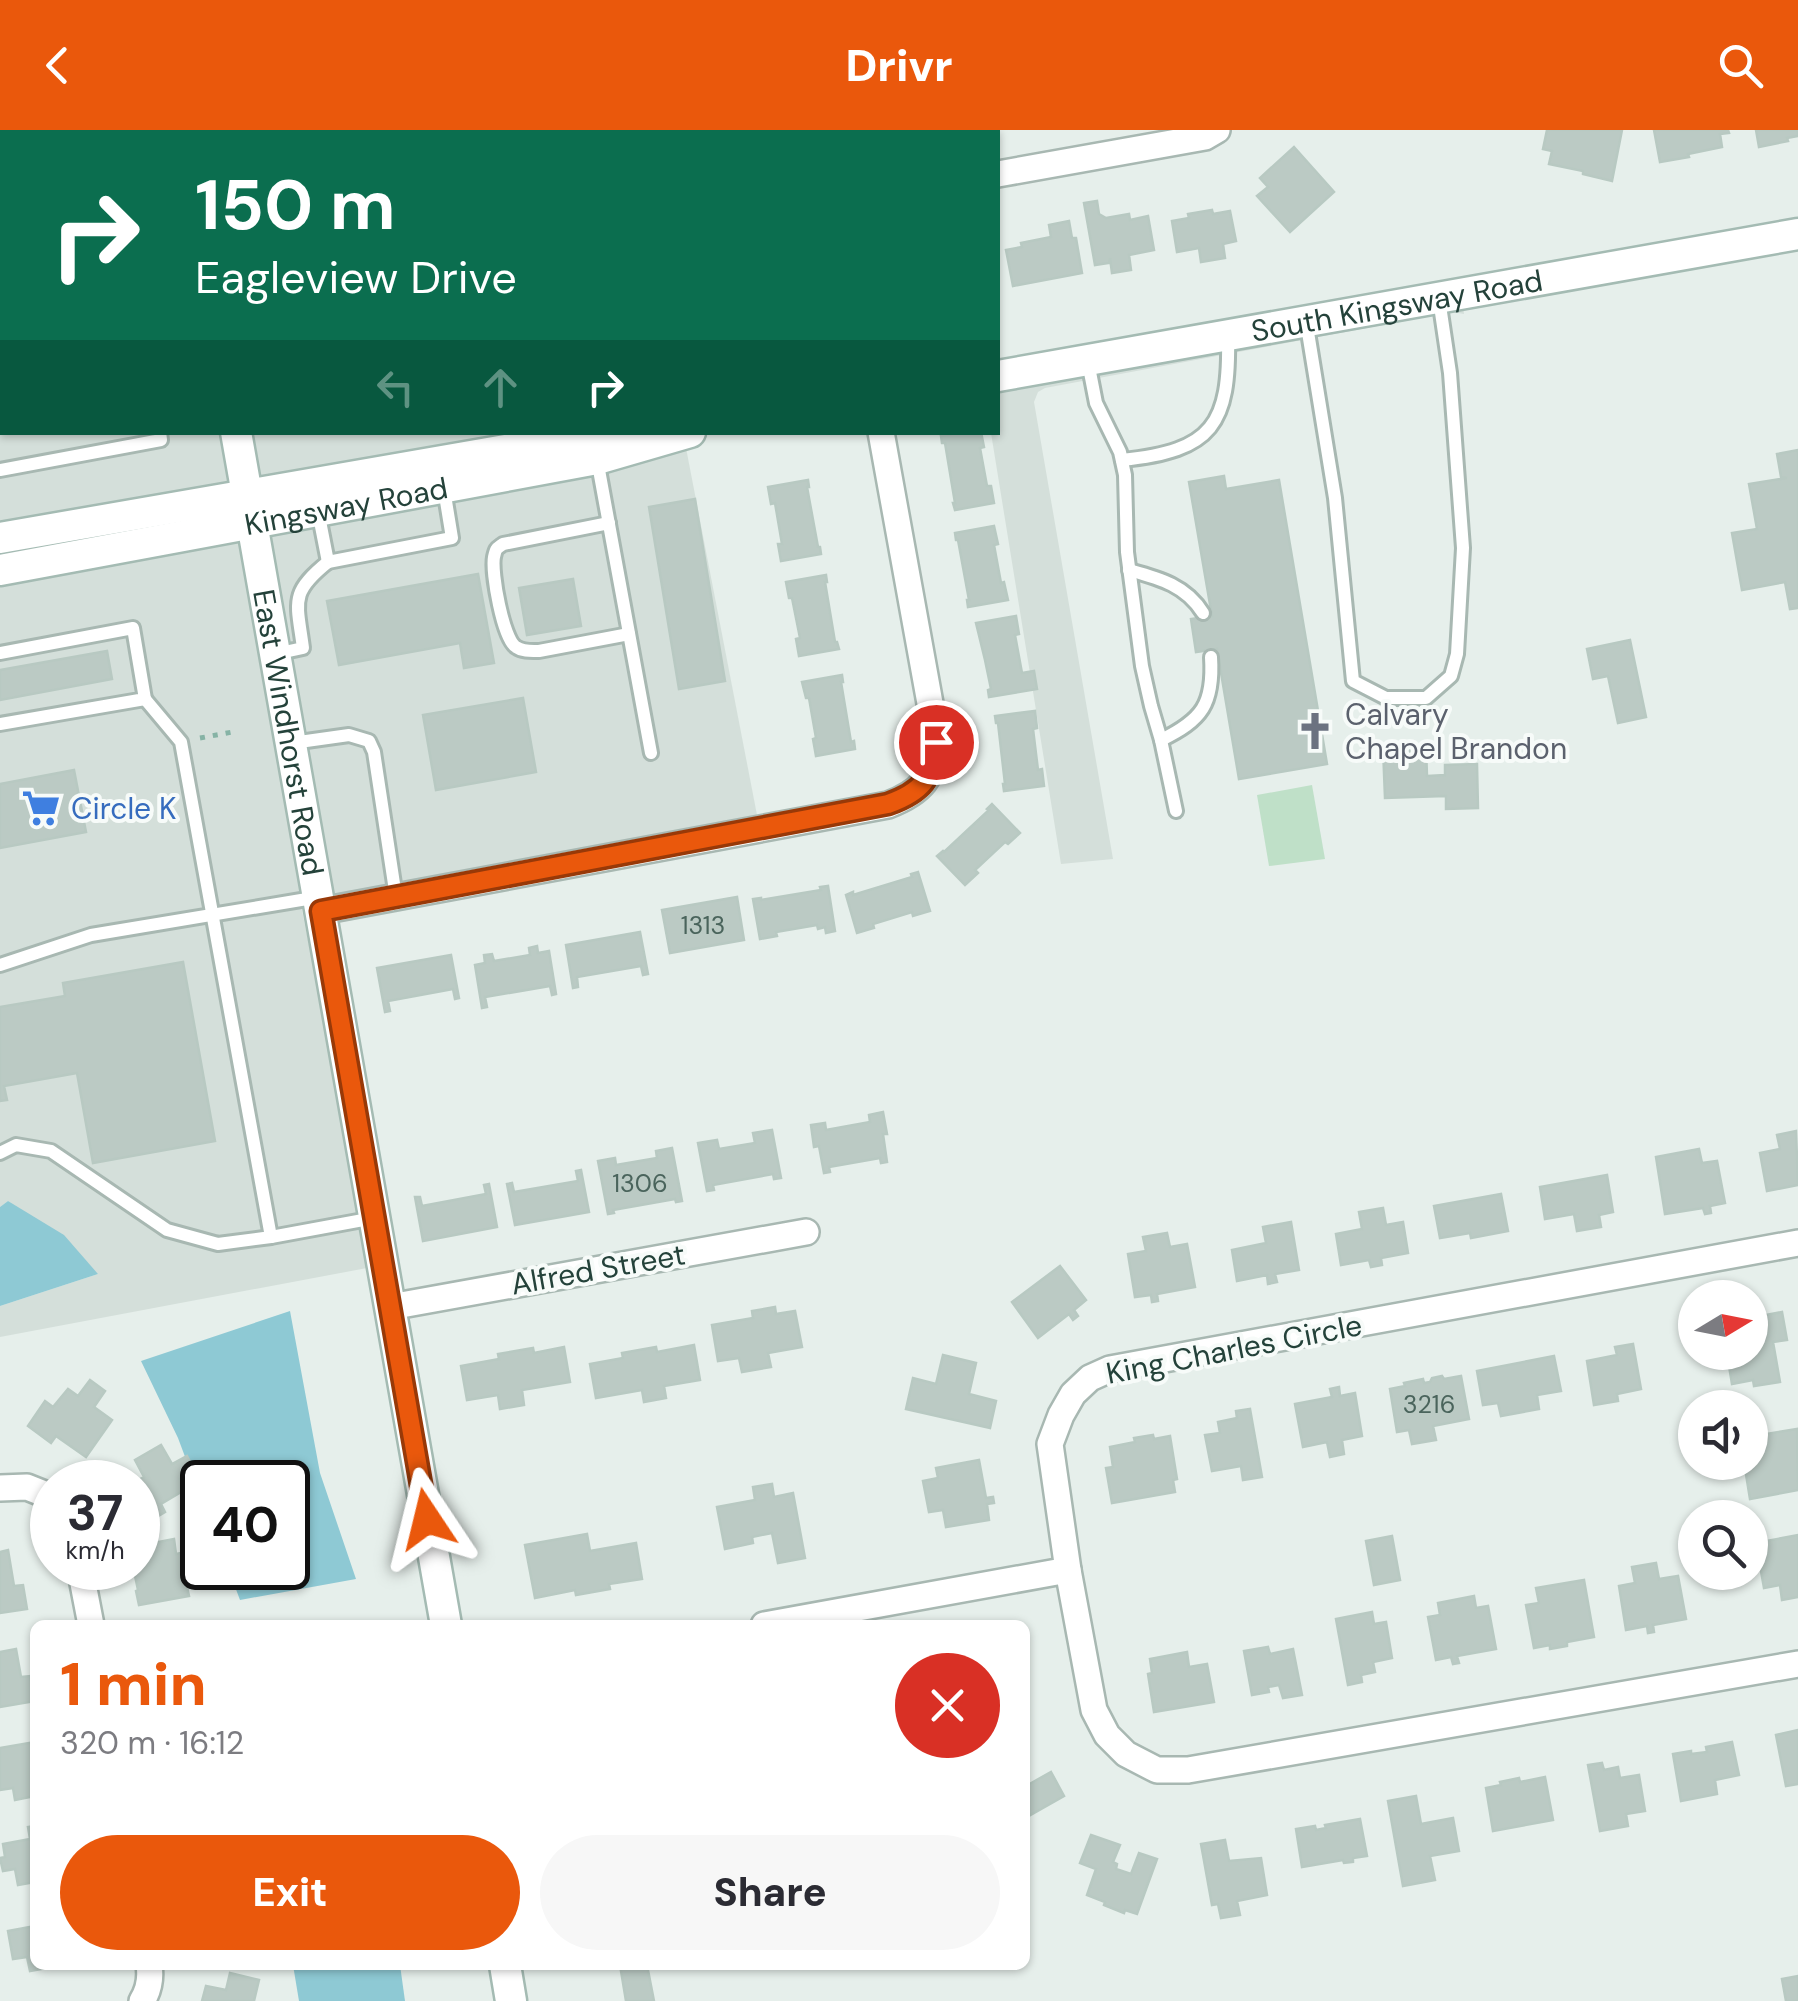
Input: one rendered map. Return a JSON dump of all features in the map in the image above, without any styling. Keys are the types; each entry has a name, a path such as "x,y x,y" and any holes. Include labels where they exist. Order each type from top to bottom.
{"street":[{"path":"1000,174 1205,137 1217,130"},
{"name":"South Kingsway Road","path":"1000,376 1798,234"},
{"name":"East Windhorst Road","path":"236,435 445,1620"},
{"name":"Kingsway Road","path":"0,570 562,436 610,435"},
{"name":"Kingsway Road","path":"0,538 249,510 318,512 597,459 680,435"},
{"path":"320,904 396,897 909,797 924,783 934,762 936,742 882,435"},
{"name":"Alfred Street","path":"390,1306 806,1232"},
{"name":"King Charles Circle","path":"1798,1243 1110,1369 1090,1378 1073,1394 1050,1444 1094,1710 1107,1736 1126,1754 1157,1770 1188,1770 1798,1664"},
{"path":"0,1488 30,1488"},
{"path":"792,1620 1068,1570"},
{"path":"84,1590 90,1620"},
{"path":"142,2001 150,1970"},
{"path":"506,1970 511,2001"}],"lane":[{"path":"1306,320 1339,528 1353,681 1386,698 1426,698 1451,676 1458,654 1462,548 1451,392 1439,296"},
{"path":"1122,460 1177,450 1209,430 1221,414 1227,393 1228,334"},
{"path":"1088,359 1096,403 1122,460 1129,570 1142,666 1176,811"},
{"path":"0,470 161,440 160,435"},
{"path":"597,459 651,753"},
{"path":"275,654 304,648 297,600 309,577 328,562 452,538 443,486"},
{"path":"318,512 328,562"},
{"path":"609,523 502,544 494,558 499,598 509,640 526,651 629,634"},
{"path":"1129,570 1174,584 1203,613"},
{"path":"0,653 134,628 145,699 181,742 271,1237"},
{"path":"1161,740 1194,722 1203,710 1210,692 1210,658"},
{"path":"0,724 145,699"},
{"path":"291,743 349,735 369,740 396,897"},
{"path":"0,965 91,935 214,915 320,904"},
{"path":"0,1153 16,1145 51,1150 167,1230 218,1244 374,1218"}],"path":[{"path":"200,738 238,731"}],"shaded area":[{"path":"1463,306 1464,314 1453,312 1038,392 1034,402 1113,859 1061,864 991,435 1000,435 1000,390"},
{"path":"0,435 220,435 229,484 0,525"},
{"path":"252,435 520,435 260,479"},
{"path":"686,448 757,815 334,895 270,535"},
{"path":"239,541 367,1268 0,1337 0,1306 98,1274 8,1201 0,1207 0,584"}],"green space":[{"path":"1312,785 1325,859 1269,866 1257,795"}],"water":[{"path":"8,1201 64,1235 98,1274 0,1306 0,1207"},
{"path":"290,1311 320,1473 356,1579 310,1587 310,1460 186,1460 141,1361"},
{"path":"236,1590 295,1590 240,1600"},
{"path":"294,1970 401,1970 405,2001 299,2001"}],"building":[{"path":"1547,130 1622,130 1612,181 1549,164 1552,151 1543,149"},
{"path":"1654,130 1729,133 1720,134 1722,147 1660,162"},
{"path":"1756,130 1798,130 1798,136 1759,147"},
{"path":"1294,147 1334,192 1290,232 1257,196 1268,187 1260,178"},
{"path":"1097,201 1099,214 1106,218 1129,214 1130,220 1148,216 1154,250 1129,255 1131,270 1112,273 1110,258 1109,263 1095,265 1084,203"},
{"path":"1212,210 1213,214 1230,211 1236,241 1223,244 1225,258 1201,262 1199,248 1177,252 1172,221"},
{"path":"1069,221 1082,273 1013,286 1006,250 1051,237 1049,225"},
{"path":"982,435 984,447 980,448 994,503 955,510 941,436"},
{"path":"1798,450 1798,608 1790,609 1785,582 1742,590 1732,533 1757,529 1749,484 1787,478 1781,477 1777,454"},
{"path":"1224,476 1226,489 1279,480 1327,764 1239,779 1217,649 1196,652 1191,619 1212,616 1189,482"},
{"path":"808,480 821,554 781,561 775,503 771,504 768,487"},
{"path":"695,499 725,681 679,689 649,507"},
{"path":"994,526 1001,583 1004,582 1008,600 968,607 955,533"},
{"path":"478,574 494,663 464,668 460,643 339,665 327,601"},
{"path":"826,575 839,649 799,656 796,639 800,638 786,582"},
{"path":"573,579 581,626 527,635 519,588"},
{"path":"1016,616 1022,673 1034,671 1037,689 989,697 991,689 976,623"},
{"path":"1630,640 1646,717 1618,723 1608,676 1593,679 1587,649"},
{"path":"107,651 112,679 0,700 0,670"},
{"path":"842,675 855,749 816,756 809,698 802,682"},
{"path":"523,698 536,772 436,790 423,715"},
{"path":"1035,711 1037,728 1033,729 1044,786 1004,791 995,716"},
{"path":"1426,746 1427,776 1445,775 1445,765 1477,764 1478,808 1446,809 1446,796 1385,798 1383,748"},
{"name":"Circle K","path":"74,770 86,832 0,848 0,784"},
{"path":"992,804 1020,833 975,870 978,873 965,885 937,856"},
{"path":"918,872 930,911 913,916 912,912 857,933 846,895"},
{"path":"828,886 835,931 826,933 825,927 818,929 817,925 760,939 753,899"},
{"path":"737,897 744,940 670,953 662,910"},
{"path":"640,932 648,974 643,975 641,966 577,977 578,987 573,988 566,945"},
{"path":"537,946 538,953 549,951 556,994 552,995 550,986 485,997 487,1007 482,1008 475,965 485,963 484,955 492,954 494,961 530,955 529,948"},
{"path":"451,955 459,998 455,999 453,989 388,1001 390,1011 385,1012 377,968"},
{"path":"183,962 215,1141 93,1163 77,1073 4,1086 7,1100 0,1101 0,1007 65,996 63,983"},
{"path":"883,1112 887,1162 881,1163 880,1158 829,1167 830,1172 824,1173 811,1125 825,1123 826,1130 870,1122 869,1115"},
{"path":"772,1130 781,1178 774,1179 773,1174 713,1185 714,1190 707,1191 698,1143 717,1140 719,1149 755,1143 753,1133"},
{"path":"1796,1131 1798,1185 1767,1191 1760,1153 1780,1149 1777,1135"},
{"path":"672,1148 682,1201 675,1199 608,1214 598,1161 615,1158 616,1165 657,1158 656,1151"},
{"path":"1699,1149 1702,1163 1717,1161 1725,1203 1710,1206 1711,1213 1705,1214 1703,1208 1665,1214 1656,1157"},
{"path":"581,1170 589,1212 515,1225 507,1184 512,1183 514,1192 578,1181 576,1171"},
{"path":"1607,1175 1613,1212 1599,1215 1601,1227 1577,1231 1574,1214 1545,1219 1540,1187"},
{"path":"489,1184 497,1227 423,1241 415,1197 420,1197 422,1206 486,1194 484,1185"},
{"path":"1501,1194 1508,1231 1471,1238 1470,1233 1440,1238 1434,1206"},
{"path":"1383,1208 1386,1225 1403,1222 1408,1253 1381,1258 1382,1265 1371,1267 1369,1260 1341,1265 1336,1234 1362,1229 1359,1212"},
{"path":"1291,1222 1299,1270 1275,1274 1277,1282 1268,1284 1267,1275 1237,1281 1232,1250 1266,1243 1263,1227"},
{"path":"1167,1233 1170,1247 1187,1244 1195,1287 1157,1294 1158,1301 1152,1302 1151,1295 1135,1297 1128,1254 1146,1251 1143,1237"},
{"path":"1060,1266 1086,1300 1074,1310 1078,1316 1073,1320 1069,1314 1038,1338 1012,1302"},
{"path":"775,1307 776,1314 795,1311 802,1347 768,1353 771,1367 742,1372 739,1358 718,1361 712,1325 753,1318 752,1311"},
{"path":"1782,1312 1787,1340 1773,1342 1780,1382 1754,1386 1753,1380 1732,1384 1730,1370 1768,1370 1768,1315"},
{"path":"1633,1344 1641,1389 1617,1394 1618,1401 1594,1405 1587,1361 1617,1355 1615,1347"},
{"path":"694,1345 700,1380 664,1386 666,1398 644,1402 642,1390 596,1398 590,1364 623,1358 622,1353"},
{"path":"564,1347 570,1382 522,1390 524,1405 500,1409 498,1395 467,1400 461,1366 499,1359 498,1354"},
{"path":"943,1355 976,1363 969,1394 996,1401 990,1428 906,1409 913,1378 936,1384"},
{"path":"1554,1356 1561,1391 1537,1395 1539,1409 1501,1416 1498,1403 1483,1405 1477,1371"},
{"path":"1442,1376 1461,1376 1469,1419 1433,1426 1436,1440 1412,1444 1409,1430 1397,1432 1390,1389"},
{"path":"90,1380 105,1391 94,1407 112,1420 86,1457 56,1436 51,1443 28,1426 45,1401 53,1407 68,1389 78,1396"},
{"path":"1339,1387 1340,1396 1355,1393 1362,1436 1342,1440 1344,1454 1330,1457 1327,1442 1303,1447 1295,1404 1332,1397 1330,1389"},
{"path":"1250,1409 1262,1477 1243,1480 1241,1466 1212,1471 1205,1435 1220,1433 1218,1422 1237,1418 1236,1411"},
{"path":"1797,1429 1798,1490 1750,1499 1747,1480 1768,1480 1768,1434"},
{"path":"1153,1435 1154,1439 1170,1436 1177,1479 1173,1480 1175,1492 1112,1503 1106,1468 1113,1467 1110,1447"},
{"path":"161,1445 172,1464 187,1456 189,1460 180,1460 180,1493 161,1504 165,1512 160,1515 160,1460 135,1460"},
{"path":"979,1460 986,1498 993,1497 994,1503 987,1504 989,1520 946,1527 943,1510 929,1512 923,1481 938,1478 936,1468"},
{"path":"772,1484 774,1497 793,1493 805,1558 778,1563 772,1533 752,1537 753,1543 725,1549 717,1507 755,1500 753,1487"},
{"path":"587,1534 590,1551 636,1543 642,1579 609,1584 610,1589 576,1595 575,1590 535,1598 525,1545"},
{"path":"1798,1535 1798,1597 1782,1600 1780,1585 1768,1587 1768,1541"},
{"path":"1392,1536 1400,1580 1374,1585 1366,1541"},
{"path":"174,1539 176,1554 180,1553 180,1590 188,1590 189,1596 139,1605 136,1591 160,1590 160,1542"},
{"path":"8,1550 14,1586 23,1585 27,1609 0,1613 0,1552"},
{"path":"1656,1563 1659,1579 1678,1576 1686,1619 1653,1625 1654,1632 1648,1633 1647,1626 1626,1630 1619,1586 1635,1583 1632,1567"},
{"path":"1584,1580 1594,1637 1567,1642 1567,1646 1534,1648 1526,1605 1539,1603 1536,1588"},
{"path":"1474,1596 1476,1608 1488,1606 1496,1649 1457,1656 1459,1663 1453,1664 1451,1657 1436,1660 1428,1617 1440,1615 1438,1603"},
{"path":"1372,1612 1374,1624 1386,1622 1392,1658 1373,1662 1375,1672 1361,1675 1362,1682 1348,1685 1336,1619"},
{"path":"1268,1647 1270,1654 1293,1649 1302,1695 1283,1698 1279,1685 1268,1687 1269,1692 1252,1695 1244,1651"},
{"path":"16,1649 21,1677 30,1676 30,1702 0,1707 0,1652"},
{"path":"1187,1652 1189,1667 1207,1664 1214,1702 1154,1712 1148,1674 1152,1673 1150,1659"},
{"path":"1798,1730 1798,1784 1786,1786 1776,1735"},
{"path":"1732,1742 1739,1775 1715,1780 1717,1794 1681,1801 1673,1754 1707,1752 1706,1747"},
{"path":"30,1743 30,1797 15,1800 13,1788 0,1790 0,1748"},
{"path":"1602,1763 1604,1770 1618,1767 1620,1778 1639,1775 1645,1811 1626,1814 1628,1826 1600,1831 1588,1765"},
{"path":"1051,1772 1064,1796 1030,1815 1030,1784"},
{"path":"1545,1777 1553,1820 1493,1831 1486,1788 1519,1778 1520,1782"},
{"path":"1416,1796 1421,1824 1453,1818 1459,1851 1430,1856 1435,1880 1403,1886 1388,1801"},
{"path":"1360,1819 1367,1856 1353,1858 1353,1862 1302,1867 1296,1829 1315,1826 1316,1830"},
{"path":"1091,1835 1120,1845 1113,1862 1116,1869 1131,1874 1139,1853 1157,1859 1137,1914 1125,1910 1124,1913 1087,1895 1096,1869 1080,1863"},
{"path":"30,1839 30,1883 18,1885 15,1869 3,1871 3,1844"},
{"path":"1225,1840 1229,1861 1261,1858 1267,1895 1237,1901 1240,1915 1221,1918 1218,1904 1212,1905 1201,1844"},
{"path":"30,1927 30,1970 36,1970 30,1971 27,1957 13,1959 8,1931"},
{"path":"621,1970 648,1970 654,2001 626,2001"},
{"path":"230,1973 259,1980 254,2001 202,2001 206,1986 226,1990"},
{"path":"1798,1976 1798,2001 1786,2001 1782,1979"}],"place":[{"name":"Calvary Chapel Brandon","path":"1315,731"},
{"name":"Circle K","path":"41,808"}],"route":[{"path":"427,1519 321,911 888,804 909,797 924,783 934,762 936,742"}]}
